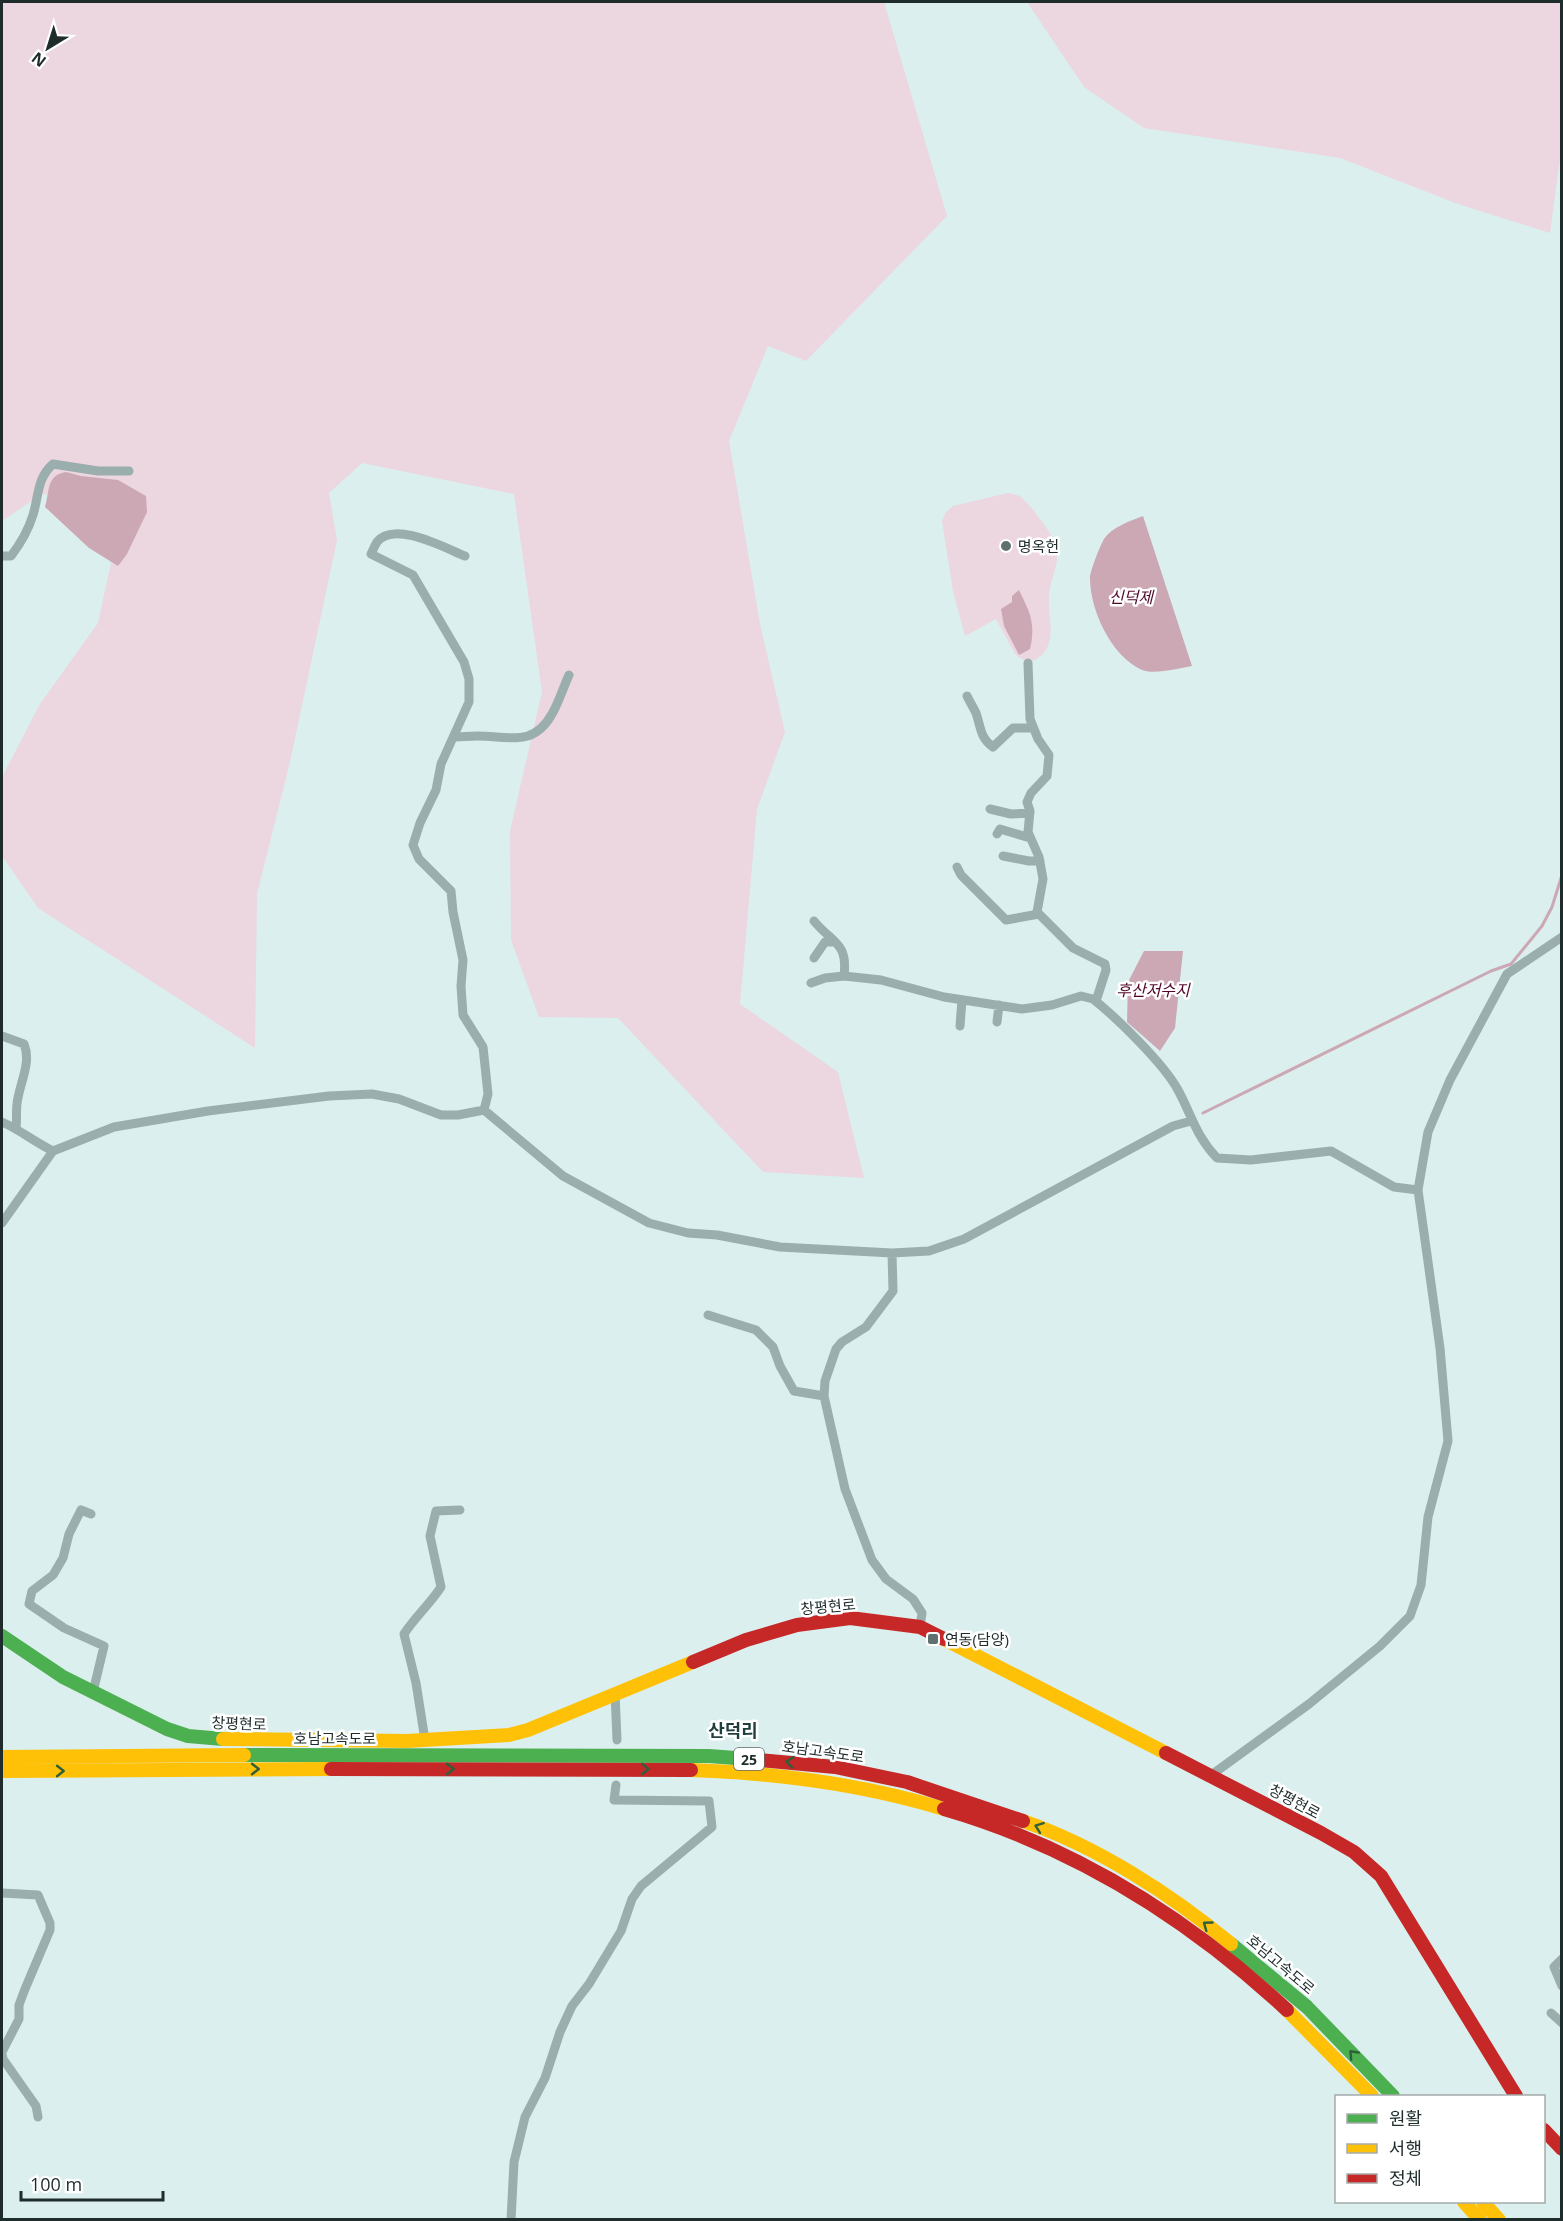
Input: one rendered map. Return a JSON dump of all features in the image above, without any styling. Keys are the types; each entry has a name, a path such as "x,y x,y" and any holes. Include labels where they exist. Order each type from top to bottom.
{"main road":[{"name":"창평현로","path":"2,1636 63,1677 167,1729 188,1736 239,1740 424,1740 509,1735 528,1730 746,1640 797,1625 850,1618 920,1626 1354,1852 1381,1876 1515,2095"},
{"name":"호남고속도로","path":"2,1757 387,1754 709,1756 835,1767 907,1782 1049,1830 1157,1889 1220,1934 1307,2007 1391,2095"},
{"name":"호남고속도로","path":"2,1771 381,1768 692,1770 770,1775 840,1784 904,1797 1000,1827 1050,1848 1096,1870 1151,1902 1204,1939 1256,1980 1308,2029 1370,2095"},
{"path":"1545,2131 1562,2149"},
{"path":"1465,2203 1480,2220"},
{"path":"1484,2203 1499,2220"}],"street":[{"path":"2,556 11,556 23,540 33,515 43,473 53,464 98,471 129,471"},
{"path":"465,555 412,535 392,533 378,540 371,554 413,575 464,662 469,679 469,702 441,764 436,790 420,823 413,845 419,859 450,891 463,960 461,986 463,1015 483,1047 488,1094 484,1110"},
{"path":"1028,663 1030,719 1049,755 1047,776 1031,793 1028,802 1030,813 1028,832 1040,861 1043,879 1037,912 1073,948 1105,964 1106,970 1096,1001"},
{"path":"454,737 479,736 512,739 539,732 552,715 569,675"},
{"path":"967,696 976,713 986,742 993,747 1013,728 1034,728"},
{"path":"990,809 1011,814 1030,813"},
{"path":"997,834 1000,829 1030,838"},
{"path":"1003,856 1040,861"},
{"path":"957,867 961,874 1006,920 1039,914"},
{"path":"813,921 842,948 845,963 844,976"},
{"path":"1210,1776 1309,1704 1380,1646 1410,1616 1421,1585 1428,1517 1448,1441 1440,1348 1418,1190 1428,1132 1450,1080 1507,974 1562,937"},
{"path":"814,958 825,942 835,942"},
{"path":"811,982 844,976 881,980 962,1000 1022,1009 1052,1005 1081,996 1096,1001 1161,1066 1178,1090 1191,1121 1217,1158 1251,1160 1331,1151 1394,1186 1418,1190"},
{"path":"960,1026 962,1000"},
{"path":"997,1022 999,1005"},
{"path":"2,1036 24,1044 27,1050 25,1073 17,1103 16,1128"},
{"path":"2,1223 53,1151 114,1127 146,1120 329,1096 372,1094 399,1099 441,1115 458,1115 484,1110"},
{"path":"484,1110 563,1176 649,1223 688,1233 717,1235 780,1247 892,1253 929,1251 964,1239 1173,1126 1191,1121"},
{"path":"2,1122 53,1151"},
{"path":"892,1253 893,1291 866,1327 842,1342 836,1349 825,1381 824,1396 845,1489 872,1560 886,1579 914,1599 922,1613 920,1626"},
{"path":"708,1315 756,1330 773,1347 780,1366 794,1391 824,1396"},
{"path":"91,1514 81,1510 69,1534 63,1558 53,1575 32,1591 29,1604 64,1628 104,1646 93,1692"},
{"path":"424,1740 416,1683 404,1634 415,1617 431,1603 441,1587 430,1536 436,1511 460,1510"},
{"path":"615,1693 617,1740"},
{"path":"511,2220 514,2162 525,2117 545,2078 560,2032 572,2007 621,1931 632,1899 641,1886 712,1827 709,1801 614,1800 616,1785"},
{"path":"2,1893 38,1895 50,1923 50,1930 19,2005 19,2019 2,2053 3,2059 36,2106 38,2117"},
{"path":"1562,1959 1554,1967 1562,1986"},
{"path":"1551,2013 1562,2023"}],"shaded area":[{"path":"2,2 884,2 947,216 806,361 768,346 729,441 760,624 785,732 757,809 740,1004 838,1072 864,1178 763,1172 618,1018 539,1017 511,940 510,831 542,692 514,494 362,463 329,493 337,540 290,762 257,894 255,1048 38,908 2,856 2,777 40,704 98,623 124,503 42,494 2,521"},
{"path":"1027,2 1561,2 1562,144 1550,233 1458,204 1340,158 1144,128 1084,87"},
{"path":"1008,493 1020,497 1033,510 1048,531 1057,550 1057,561 1049,595 1049,643 1039,657 1028,663 1015,654 996,619 965,636 953,591 942,521 946,512 953,506"}],"water":[{"path":"66,472 118,480 146,496 147,512 127,554 118,566 89,548 45,507 52,480 55,476"},
{"name":"신덕제","path":"1143,516 1192,666 1167,671 1142,670 1121,654 1104,631 1098,617 1091,591 1090,575 1104,539 1116,528"},
{"path":"1019,590 1029,612 1032,632 1030,649 1019,655 1004,626 1001,609 1012,602 1012,596"},
{"name":"후산저수지","path":"1144,951 1183,951 1175,1028 1160,1051 1127,1022 1128,982"}],"waterway":[{"path":"1203,1113 1491,971 1511,964 1542,926 1552,907 1562,875"}],"traffic: fast":[{"path":"2,1636 63,1677 167,1729 188,1736 223,1739"},
{"path":"244,1755 709,1756 748,1759"},
{"path":"1231,1944 1307,2007 1392,2095"}],"traffic: slow":[{"path":"944,1639 1166,1753"},
{"path":"223,1739 407,1741 509,1735 528,1730 693,1662"},
{"path":"2,1757 244,1755"},
{"path":"2,1771 331,1769"},
{"path":"691,1770 819,1781 882,1793 944,1809"},
{"path":"1023,1821 1078,1844 1132,1873 1183,1907 1231,1944"},
{"path":"1287,2010 1371,2095"},
{"path":"1465,2203 1480,2220"},
{"path":"1484,2203 1499,2220"}],"traffic: jam":[{"path":"693,1662 746,1640 797,1625 850,1618 920,1627 944,1639"},
{"path":"1166,1753 1321,1833 1354,1852 1381,1876 1515,2095"},
{"path":"748,1759 835,1767 907,1782 1023,1821"},
{"path":"331,1769 691,1770"},
{"path":"944,1809 1039,1844 1128,1889 1210,1945 1287,2010"},
{"path":"1545,2131 1562,2149"}],"place":[{"name":"명옥헌","path":"1006,546"},
{"name":"연동(담양)","path":"933,1639"}],"district":[{"name":"산덕리","path":"733,1730"}]}
